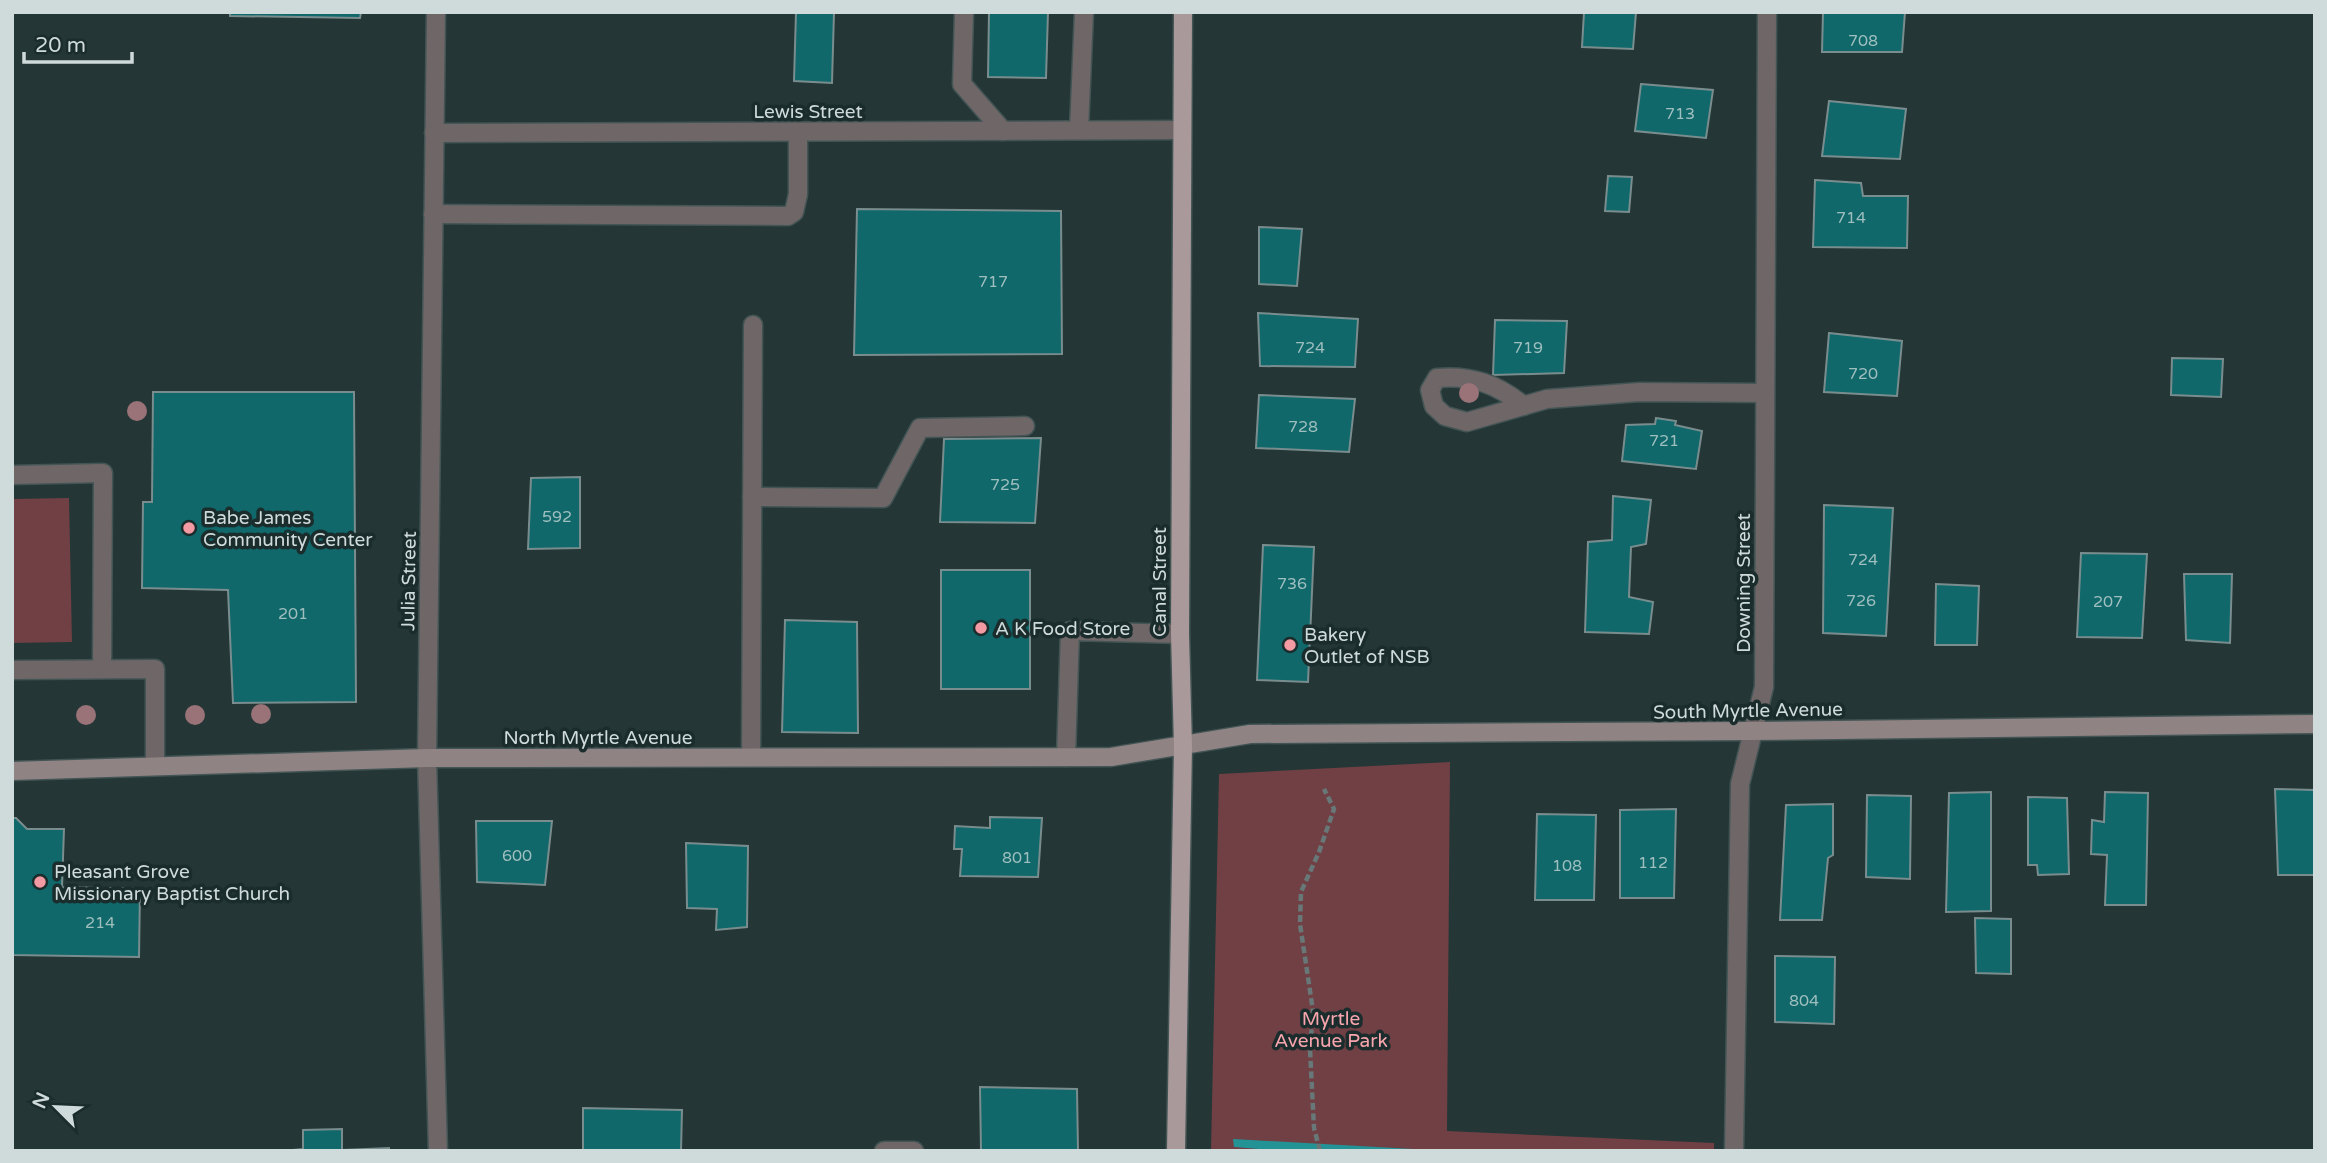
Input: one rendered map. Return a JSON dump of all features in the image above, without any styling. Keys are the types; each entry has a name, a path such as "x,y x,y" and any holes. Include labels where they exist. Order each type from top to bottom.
{"main road":[{"name":"Canal Street","path":"1176,1151 1183,746 1180,634 1183,12"}],"street":[{"name":"Julia Street","path":"436,12 427,758 438,1151"},
{"path":"964,12 962,84 1003,131"},
{"path":"1079,131 1084,12"},
{"name":"Downing Street","path":"1734,1151 1740,784 1764,687 1766,12"},
{"name":"Lewis Street","path":"434,133 1182,130"},
{"path":"433,214 788,216 794,212 798,194 798,132"},
{"path":"751,757 753,325"},
{"path":"1524,406 1505,390 1459,376 1437,378 1430,390 1434,406 1445,416 1467,422 1524,406 1547,399 1640,392 1765,393"},
{"path":"752,497 883,498 919,428 1025,426"},
{"path":"12,475 103,474 102,669"},
{"path":"1066,757 1070,631 1180,634"},
{"path":"12,670 155,668 155,766"},
{"name":"South Myrtle Avenue","path":"1183,746 1250,734 2315,724"},
{"name":"North Myrtle Avenue","path":"12,771 427,758 1111,757 1183,746"},
{"path":"884,1151 914,1151"}],"path":[{"path":"1320,1151 1314,1128 1310,1049 1313,1011 1300,924 1301,892 1334,809 1324,789"}],"green space":[{"path":"69,498 72,642 12,643 12,499"},
{"name":"Myrtle Avenue Park","path":"1450,762 1447,1131 1714,1143 1714,1151 1211,1151 1219,774"}],"water":[{"path":"1233,1139 1449,1151 1284,1151 1234,1147"}],"building":[{"path":"230,12 361,12 360,18 230,16"},
{"path":"796,12 834,12 832,83 794,81"},
{"path":"989,12 1048,12 1046,78 988,77"},
{"path":"1584,12 1636,12 1633,49 1582,47"},
{"path":"1823,12 1905,12 1902,52 1822,52"},
{"path":"1641,84 1713,90 1706,138 1635,131"},
{"path":"1829,101 1906,109 1900,159 1822,156"},
{"path":"1608,176 1632,177 1629,212 1605,211"},
{"path":"1815,180 1861,183 1863,196 1908,196 1907,248 1813,247"},
{"path":"857,209 1061,211 1062,354 854,355"},
{"path":"1259,227 1302,229 1297,286 1259,284"},
{"path":"1258,313 1358,319 1355,367 1260,366"},
{"path":"1495,320 1567,321 1564,373 1493,375"},
{"path":"1829,333 1902,341 1897,396 1824,392"},
{"path":"2172,358 2223,359 2221,397 2171,395"},
{"path":"153,392 354,392 356,702 233,703 228,590 142,588 143,502 152,502"},
{"path":"1259,395 1355,399 1349,452 1256,448"},
{"path":"1656,418 1676,421 1675,425 1702,431 1696,469 1622,461 1626,425 1655,424"},
{"path":"1041,438 1035,523 940,522 944,439"},
{"path":"580,477 580,548 528,549 531,478"},
{"path":"1613,496 1651,500 1646,544 1631,547 1629,597 1653,602 1649,634 1585,632 1588,542 1612,540"},
{"path":"1824,505 1893,508 1886,636 1823,633"},
{"path":"1263,545 1314,547 1308,682 1257,680"},
{"path":"2081,553 2147,554 2142,638 2077,637"},
{"path":"941,570 1030,570 1030,689 941,689"},
{"path":"2184,574 2232,574 2230,643 2186,640"},
{"path":"1936,584 1979,586 1977,645 1935,645"},
{"path":"785,620 857,622 858,733 782,732"},
{"path":"2275,789 2315,790 2315,875 2278,875"},
{"path":"1991,792 1991,911 1946,912 1949,793"},
{"path":"2105,792 2148,793 2146,905 2105,905 2107,855 2091,854 2092,820 2104,822"},
{"path":"1867,795 1911,796 1910,879 1866,877"},
{"path":"2028,797 2067,798 2069,874 2038,875 2037,865 2028,865"},
{"path":"1833,804 1833,855 1828,858 1822,920 1780,920 1786,805"},
{"path":"1676,809 1674,898 1620,898 1620,810"},
{"path":"1537,814 1596,815 1594,900 1535,900"},
{"path":"990,817 1042,818 1038,877 960,876 962,849 954,849 955,826 990,828"},
{"path":"12,818 16,818 27,829 64,829 62,887 140,889 139,957 12,955"},
{"path":"476,821 552,821 545,885 477,882"},
{"path":"686,843 748,846 747,927 716,930 717,909 687,908"},
{"path":"1975,918 2011,919 2011,974 1976,973"},
{"path":"1775,956 1835,957 1834,1024 1775,1022"},
{"path":"980,1087 1077,1089 1078,1151 981,1151"},
{"path":"583,1108 682,1110 681,1151 583,1151"},
{"path":"342,1129 342,1150 389,1148 389,1151 282,1151 303,1149 303,1130"}],"place":[{"name":"Babe James Community Center","path":"189,528"},
{"name":"A K Food Store","path":"981,628"},
{"name":"Bakery Outlet of NSB","path":"1290,645"},
{"name":"Pleasant Grove Missionary Baptist Church","path":"40,882"}]}
